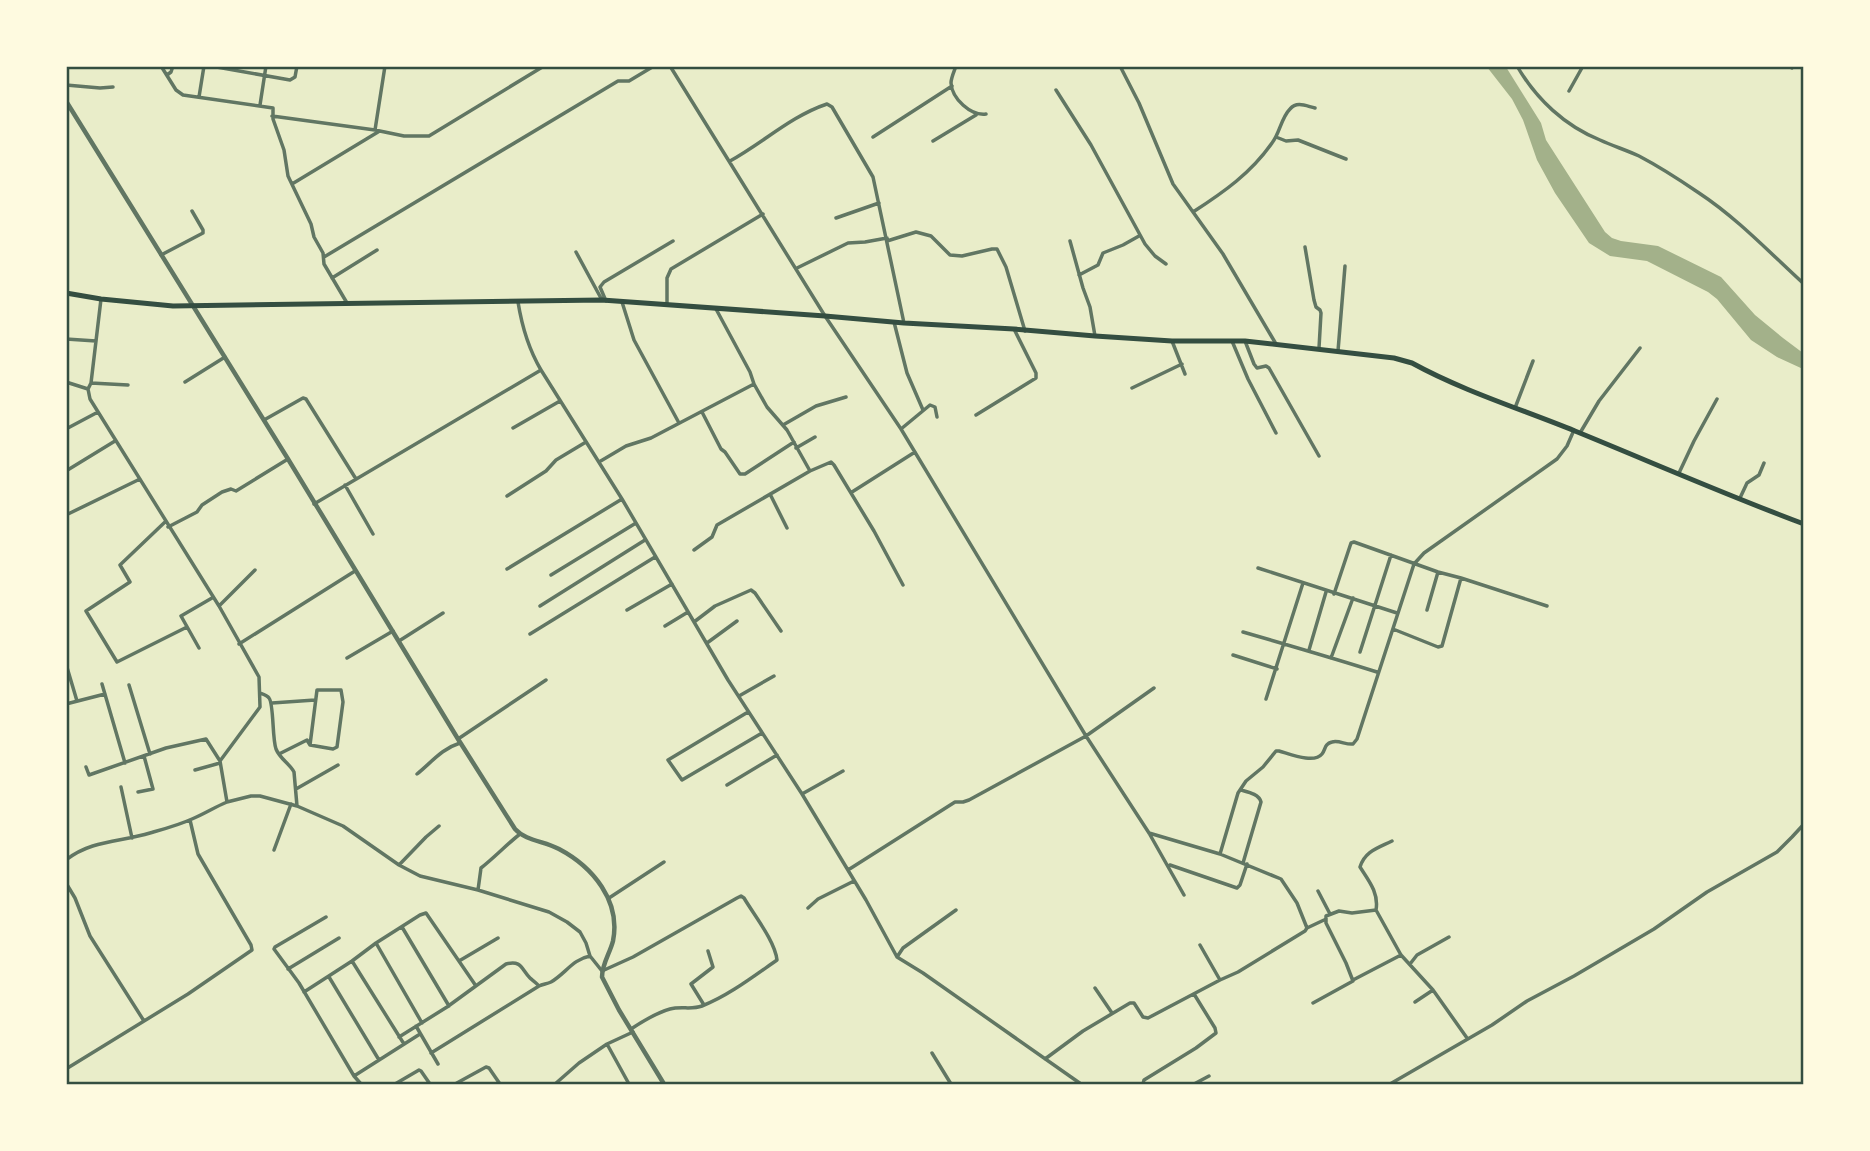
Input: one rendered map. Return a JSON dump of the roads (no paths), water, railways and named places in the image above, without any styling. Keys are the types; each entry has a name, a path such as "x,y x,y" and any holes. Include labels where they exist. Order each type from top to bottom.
{"main road":[{"path":"66,293 173,306 604,300 1095,336 1172,341 1245,341 1319,348 1406,360 1515,408 1804,524"}],"street":[{"path":"162,66 181,94 273,108 272,116 284,152 287,172 324,257 324,264 347,303"},
{"path":"167,75 173,66"},
{"path":"199,97 204,66"},
{"path":"211,66 235,68 290,80 295,77 297,66"},
{"path":"260,105 266,66"},
{"path":"378,131 385,66"},
{"path":"272,116 404,136 429,135 544,66"},
{"path":"324,257 618,81 629,81 654,66"},
{"path":"670,66 825,316 901,429 1086,736 1168,864 1184,895"},
{"path":"956,66 951,80 952,86 961,103 977,114"},
{"path":"1120,66 1139,103 1173,184 1223,254 1277,346"},
{"path":"1517,66 1553,112 1570,125 1640,156 1702,195 1727,214 1804,284"},
{"path":"1569,91 1583,66"},
{"path":"66,85 113,87"},
{"path":"873,137 952,86"},
{"path":"1056,90 1091,145 1139,236 1150,251 1166,264"},
{"path":"66,101 508,819 520,834 554,847 583,866 598,881 609,898 615,927 610,953 602,971"},
{"path":"730,161 785,125 827,104 832,107 870,171 904,323"},
{"path":"1193,212 1223,193 1262,159 1291,107 1298,104 1315,108"},
{"path":"933,141 977,114 986,114"},
{"path":"292,184 378,131"},
{"path":"1276,137 1286,141 1298,140 1346,159"},
{"path":"836,218 879,203"},
{"path":"161,255 203,233 192,211"},
{"path":"667,305 667,278 671,269 763,214"},
{"path":"796,268 848,243 887,239 916,232 931,236 950,255 957,257 997,249 1006,267 1025,331"},
{"path":"1079,275 1098,265 1103,253 1139,236"},
{"path":"604,300 600,287 604,282 673,241"},
{"path":"1070,241 1090,307 1095,336"},
{"path":"1305,247 1314,300 1321,313 1319,348"},
{"path":"332,278 377,250"},
{"path":"576,252 604,300"},
{"path":"1338,351 1345,266"},
{"path":"101,299 91,383 88,389 90,399 219,606 258,677 260,707 220,762 195,770"},
{"path":"518,302 530,350 541,370 622,499 739,696 802,794 897,957 1081,1084"},
{"path":"622,302 634,340 679,424"},
{"path":"716,309 767,407 783,425 810,471"},
{"path":"894,322 907,373 923,410"},
{"path":"976,415 1037,378 1014,329"},
{"path":"66,339 96,341"},
{"path":"1172,341 1185,374"},
{"path":"1232,341 1251,386 1276,433"},
{"path":"1245,341 1257,368 1269,368 1318,456"},
{"path":"1220,854 1241,790 1246,781 1263,767 1276,751 1314,759 1321,755 1332,741 1353,744 1357,739 1414,564 1424,553 1557,459 1640,348"},
{"path":"185,383 225,357"},
{"path":"1515,408 1533,361"},
{"path":"1132,388 1182,364"},
{"path":"314,504 541,370"},
{"path":"66,382 88,389"},
{"path":"91,383 128,385"},
{"path":"599,462 625,446 651,438 754,384"},
{"path":"783,425 816,406 846,397"},
{"path":"264,420 303,398 306,399 356,480"},
{"path":"1678,475 1717,399"},
{"path":"513,428 560,401"},
{"path":"901,429 933,405 937,417"},
{"path":"66,429 98,412"},
{"path":"702,412 721,449 740,474 745,474 794,442"},
{"path":"796,448 815,437"},
{"path":"66,471 116,440"},
{"path":"507,496 586,442"},
{"path":"851,492 915,452"},
{"path":"168,527 197,512 218,494 228,489 236,491 288,459"},
{"path":"694,550 712,537 717,525 810,471 831,462 851,492 903,585"},
{"path":"1739,500 1747,483 1759,475 1764,463"},
{"path":"66,515 140,479"},
{"path":"345,485 373,534"},
{"path":"770,494 788,528"},
{"path":"507,569 622,499"},
{"path":"165,522 120,565 130,582 86,611 117,662 187,627"},
{"path":"551,575 636,523"},
{"path":"540,606 645,540"},
{"path":"1334,593 1351,543 1356,542 1414,564 1547,606"},
{"path":"1360,652 1391,555"},
{"path":"530,634 655,557"},
{"path":"1258,568 1396,613"},
{"path":"219,606 255,570"},
{"path":"239,643 355,570"},
{"path":"1427,610 1438,572"},
{"path":"1393,629 1438,647 1442,646 1461,578"},
{"path":"1266,699 1303,583"},
{"path":"627,610 672,584"},
{"path":"694,622 715,607 751,590 780,631"},
{"path":"1309,650 1327,591"},
{"path":"199,648 182,614 212,598"},
{"path":"1331,658 1353,598"},
{"path":"665,626 688,612"},
{"path":"399,640 443,613"},
{"path":"707,643 737,621"},
{"path":"347,658 393,631"},
{"path":"1243,632 1377,673"},
{"path":"1233,655 1277,669"},
{"path":"66,664 77,701"},
{"path":"739,696 774,676"},
{"path":"417,774 449,746 546,680"},
{"path":"102,684 125,762"},
{"path":"130,685 150,754"},
{"path":"848,870 955,802 969,800 1086,736 1154,688"},
{"path":"279,754 307,740 310,745 333,749 337,747 343,702 341,690 319,689 315,700 310,745"},
{"path":"260,692 269,697 272,703 274,738 279,754 292,768 296,789 294,805 274,850"},
{"path":"66,704 104,694"},
{"path":"272,703 315,700"},
{"path":"749,712 668,760 682,780 762,733"},
{"path":"86,767 89,775 185,743 206,739 220,762 227,802"},
{"path":"727,785 778,755"},
{"path":"138,792 153,789 144,756"},
{"path":"296,789 338,765"},
{"path":"802,794 843,771"},
{"path":"121,787 132,838"},
{"path":"1168,864 1235,888 1239,887 1261,802 1256,795 1241,790"},
{"path":"66,860 93,845 132,838 190,820 227,802 251,796 294,805 342,826 419,876 478,890 558,916 580,932 590,956 602,971 604,982 664,1084"},
{"path":"66,1069 188,994 251,950 251,945 198,854 190,820"},
{"path":"1390,1084 1623,948 1707,892 1777,852 1804,824"},
{"path":"399,865 439,825"},
{"path":"1149,833 1220,854 1281,879 1297,903 1307,928"},
{"path":"478,890 481,868 520,834"},
{"path":"1392,841 1370,851 1360,867 1375,891 1378,902 1376,911 1401,956 1433,990 1467,1038"},
{"path":"609,898 664,862"},
{"path":"808,908 826,894 854,880"},
{"path":"66,883 90,936 144,1021"},
{"path":"1318,891 1330,914"},
{"path":"555,1084 579,1062 651,1017 670,1009 704,1005 777,960 763,929 741,896 633,957 602,971"},
{"path":"897,957 903,948 956,910"},
{"path":"1045,1059 1083,1031 1132,1002 1143,1017 1148,1018 1238,972 1330,914 1339,911 1376,911"},
{"path":"304,992 426,913 476,986"},
{"path":"326,917 275,947 275,952 304,992 361,1084"},
{"path":"1324,919 1353,981"},
{"path":"401,927 449,1006"},
{"path":"1410,964 1417,956 1449,937"},
{"path":"288,969 339,938"},
{"path":"460,961 498,938"},
{"path":"376,943 422,1023"},
{"path":"1200,945 1220,979"},
{"path":"704,1005 691,984 713,967 708,951"},
{"path":"431,1053 540,986 551,982 585,956 590,956"},
{"path":"1313,1003 1401,956"},
{"path":"352,961 404,1044"},
{"path":"399,1037 449,1006 501,966 512,962 518,964 540,986"},
{"path":"329,977 379,1060"},
{"path":"1095,988 1112,1013"},
{"path":"1415,1002 1433,990"},
{"path":"1143,1084 1144,1080 1216,1033 1194,994"},
{"path":"416,1026 438,1063"},
{"path":"354,1076 420,1034"},
{"path":"607,1045 629,1084"},
{"path":"932,1053 951,1084"},
{"path":"455,1084 486,1067 499,1084"},
{"path":"395,1084 419,1070 430,1084"},
{"path":"1194,1084 1209,1076"}]}
